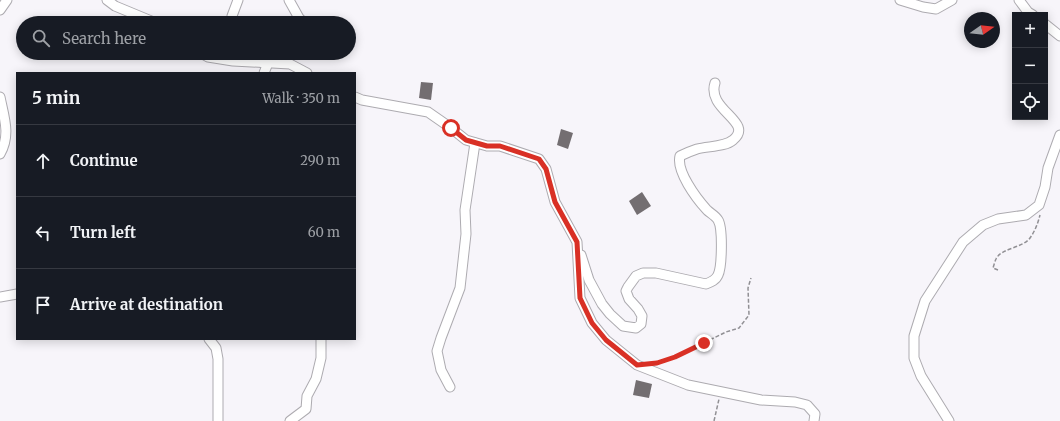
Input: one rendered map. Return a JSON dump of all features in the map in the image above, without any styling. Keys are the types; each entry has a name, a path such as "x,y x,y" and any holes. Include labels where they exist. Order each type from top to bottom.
{"street":[{"path":"0,10 6,0"},
{"path":"107,0 115,6 139,16"},
{"path":"232,16 238,0"},
{"path":"289,0 297,16"},
{"path":"900,0 923,8 936,9 952,0"},
{"path":"1019,0 1028,12"},
{"path":"1048,24 1060,27"},
{"path":"1048,26 1060,36"},
{"path":"229,60 290,64 305,72"},
{"path":"264,72 266,63 269,60"},
{"path":"356,97 362,100 428,112 466,140 487,146 500,146 539,159 546,169 555,202 577,242 589,280 602,304 623,326 636,328 641,324 642,316 629,299 626,291 636,276 643,273 656,273 706,284 713,281 719,274 722,246 718,220 707,210 694,194 685,178 679,161 680,156 688,152 732,141 738,136 740,131 738,124 715,98 713,89 715,83"},
{"path":"0,98 7,127 5,146 0,154"},
{"path":"950,421 920,376 914,358 914,336 925,301 963,242 983,226 998,219 1026,215 1038,205 1045,187 1048,168 1060,135"},
{"path":"450,387 441,370 437,351 460,288 466,234 465,210 475,143"},
{"path":"577,242 580,298 592,323 606,340 637,365 688,385 761,400 795,402 807,405 815,414 814,421"},
{"path":"0,297 16,294"},
{"path":"210,340 216,348 218,359 218,421"},
{"path":"290,421 306,409 307,396 316,379 321,358 321,340"}],"path":[{"path":"998,270 993,268 996,259 1002,254 1024,244 1030,239 1037,226 1040,213"},
{"path":"637,365 657,363 675,357 726,332 739,328 749,315 748,288 751,278"},
{"path":"714,421 721,392"}],"building":[{"path":"421,82 433,83 431,100 419,98"},
{"path":"561,129 573,133 568,149 557,145"},
{"path":"642,192 651,206 637,215 629,201"},
{"path":"636,380 652,384 649,398 633,395"}],"route":[{"path":"451,128 466,140 487,146 500,146 539,159 546,169 555,202 577,242 580,298 592,323 606,340 637,365 657,363 675,357 704,343"}]}
